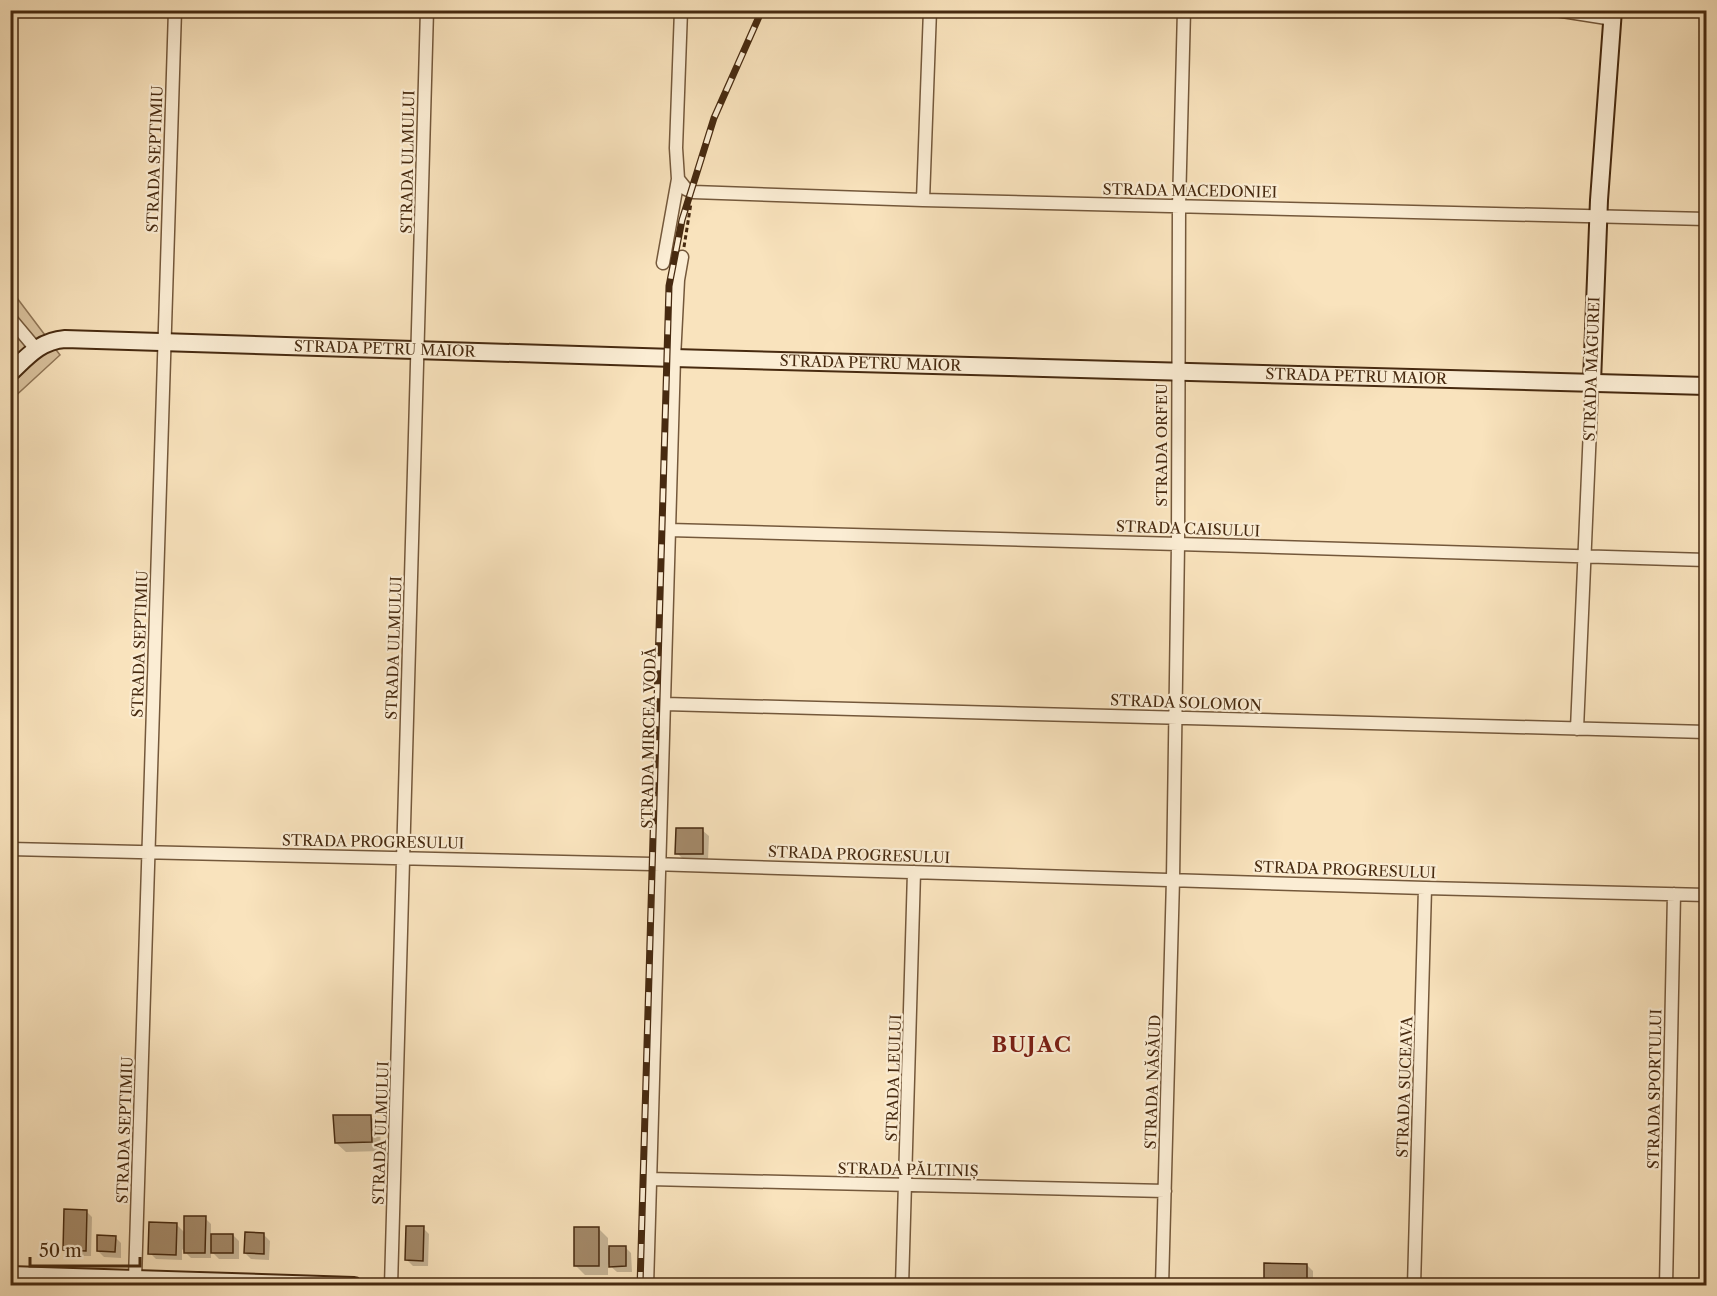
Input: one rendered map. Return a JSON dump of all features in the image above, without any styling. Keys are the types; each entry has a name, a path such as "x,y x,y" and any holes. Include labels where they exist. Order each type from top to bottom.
{"street":[{"name":"STRADA SEPTIMIU","path":"135,1279 174,10"},
{"name":"STRADA ULMULUI","path":"391,1286 427,10"},
{"path":"663,262 678,179 676,148 681,10"},
{"path":"923,200 930,10"},
{"name":"STRADA ORFEU","path":"1173,879 1178,544 1179,206 1184,10"},
{"path":"1556,10 1613,15"},
{"name":"STRADA MĂGUREI","path":"1577,729 1598,216 1613,15"},
{"path":"678,179 686,189 693,192"},
{"name":"STRADA MACEDONIEI","path":"693,192 923,200 1707,219"},
{"name":"STRADA MIRCEA VODĂ","path":"647,1286 674,358 678,280 682,257"},
{"path":"10,318 36,349 10,373"},
{"name":"STRADA PETRU MAIOR","path":"36,349 54,340 65,339 418,351 1707,386"},
{"name":"STRADA CAISULUI","path":"669,530 1707,560"},
{"name":"STRADA SOLOMON","path":"665,704 1707,732"},
{"name":"STRADA PROGRESULUI","path":"10,849 660,864 1707,895"},
{"name":"STRADA LEULUI","path":"902,1286 914,872"},
{"name":"STRADA NĂSĂUD","path":"1162,1286 1173,879"},
{"name":"STRADA SUCEAVA","path":"1414,1286 1425,888"},
{"name":"STRADA SPORTULUI","path":"1666,1286 1674,894"},
{"name":"STRADA PĂLTINIȘ","path":"650,1179 1165,1191"},
{"path":"10,1275 354,1286"}],"path":[{"path":"682,257 693,192"}],"shaded area":[{"path":"11,290 60,355 11,400"}],"building":[{"path":"676,828 703,828 703,854 675,854"},
{"path":"333,1115 371,1115 372,1142 335,1143"},
{"path":"64,1209 87,1210 86,1251 63,1250"},
{"path":"184,1216 206,1216 205,1253 184,1253"},
{"path":"149,1222 177,1223 176,1255 148,1254"},
{"path":"406,1226 424,1226 423,1261 405,1260"},
{"path":"574,1227 599,1227 599,1266 574,1266"},
{"path":"245,1232 264,1233 264,1254 244,1253"},
{"path":"211,1234 233,1234 233,1253 211,1253"},
{"path":"97,1235 116,1236 115,1252 97,1251"},
{"path":"609,1246 626,1246 626,1266 609,1267"},
{"path":"1264,1263 1307,1264 1307,1285 1264,1284"}],"railway":[{"path":"640,1286 669,286 682,220 714,118 762,10"}],"district":[{"name":"BUJAC","path":"1032,1045"}]}
